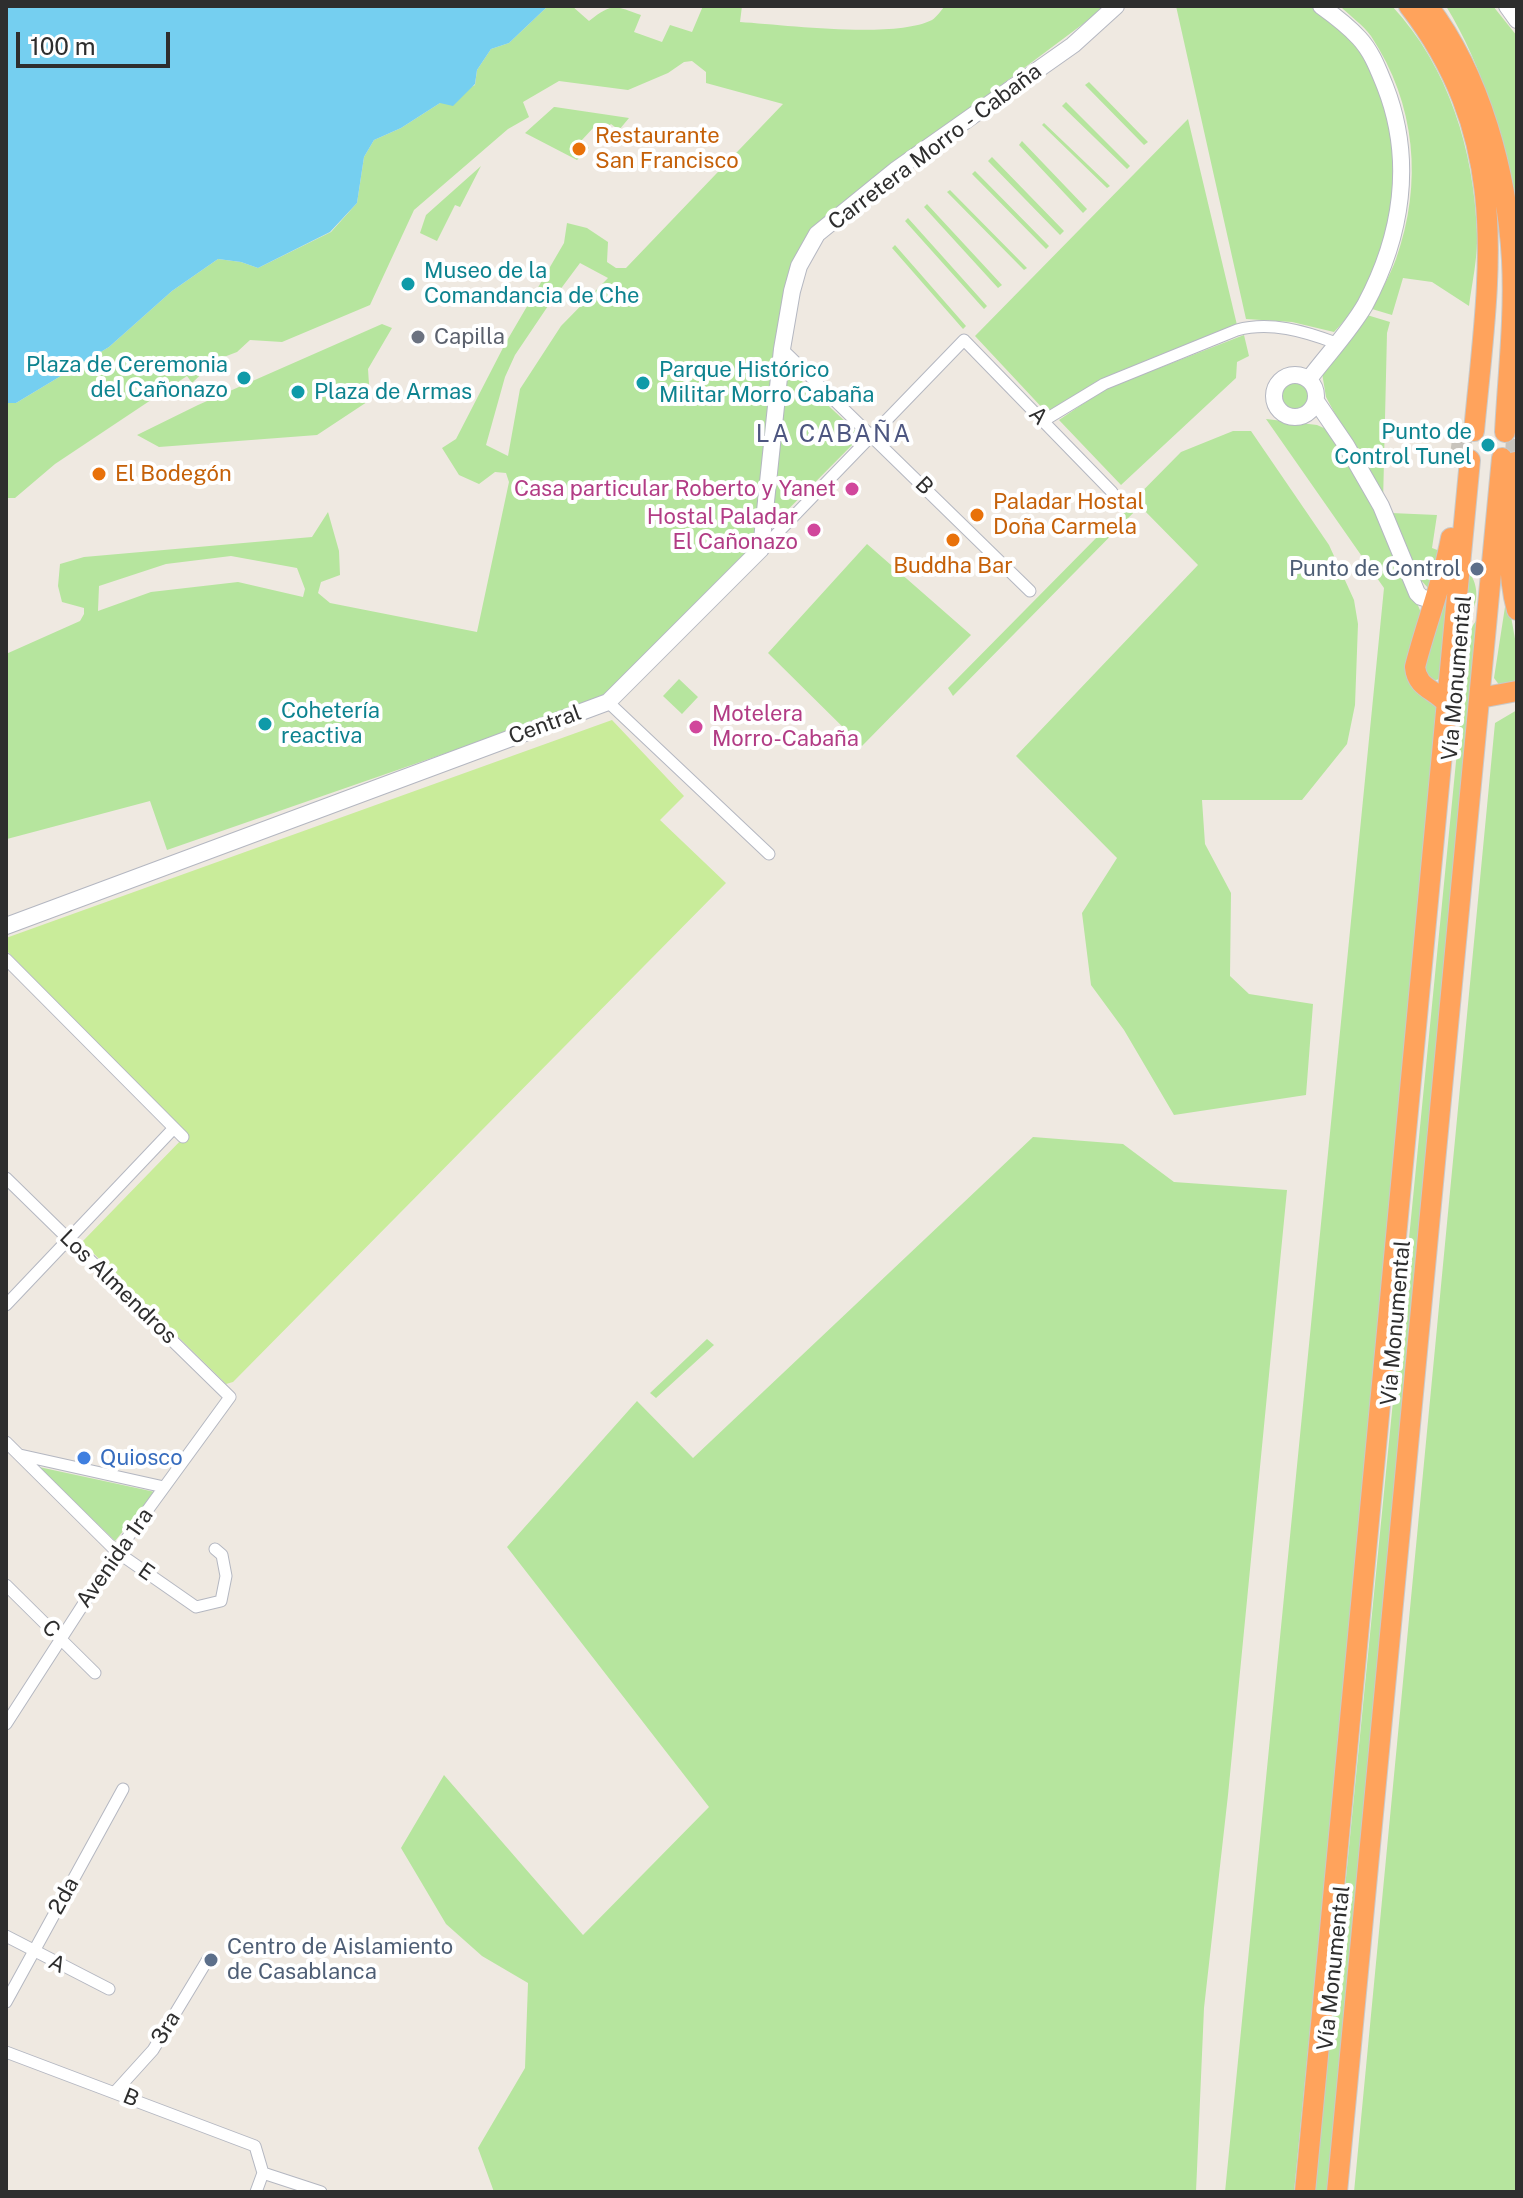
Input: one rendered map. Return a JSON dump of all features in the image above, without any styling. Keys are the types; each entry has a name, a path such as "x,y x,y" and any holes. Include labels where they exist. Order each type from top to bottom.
{"highway":[{"path":"1409,6 1444,60 1464,104 1478,150 1488,215 1487,295 1468,432"},
{"path":"1428,6 1457,53 1486,127 1504,202 1512,260 1510,434"},
{"name":"Vía Monumental","path":"1305,2192 1448,705 1465,457 1452,532"},
{"name":"Vía Monumental","path":"1337,2192 1485,640 1509,459 1512,574 1517,610"},
{"path":"1448,705 1443,697 1421,684 1416,678 1415,667 1447,560 1452,532"},
{"path":"1452,532 1457,601"},
{"path":"1451,668 1464,620 1471,616 1481,620 1485,640"},
{"path":"1480,698 1517,691"}],"street":[{"name":"Carretera Morro - Cabaña","path":"761,549 782,349 792,291 799,266 817,234 897,169 1073,45 1116,6"},
{"path":"1309,379 1362,310 1389,252 1400,207 1403,176 1400,137 1375,60 1360,39 1321,6"},
{"path":"1507,6 1517,20"},
{"path":"1043,421 1104,384 1237,330 1271,326 1336,343"},
{"name":"A","path":"964,340 1112,492"},
{"name":"Central","path":"6,926 608,702 964,340"},
{"name":"B","path":"782,349 1026,587"},
{"path":"1295,374 1309,379 1316,389 1316,401 1308,413 1296,417 1282,413 1275,402 1275,389 1282,379 1295,374"},
{"path":"1316,401 1381,506 1417,593 1433,601"},
{"path":"608,702 769,854"},
{"path":"6,959 179,1133 6,1305"},
{"name":"Los Almendros","path":"6,1178 230,1397"},
{"name":"Avenida 1ra","path":"6,1724 117,1552 230,1397"},
{"name":"E","path":"6,1442 117,1552 196,1607 221,1601 226,1576 222,1555 215,1549"},
{"path":"18,1454 164,1487"},
{"name":"C","path":"6,1585 95,1673"},
{"name":"2da","path":"6,2002 123,1789"},
{"name":"A","path":"6,1936 109,1989"},
{"name":"3ra","path":"115,2092 153,2050 208,1959"},
{"name":"B","path":"6,2052 255,2146 263,2173"},
{"path":"256,2192 263,2173 321,2192"}],"green space":[{"path":"548,6 572,6 589,21 608,9 625,9 641,15 634,32 662,42 670,25 692,32 703,6 742,6 740,22 867,30 915,26 932,20 945,6 1107,6 812,230 776,357 861,436 599,700 167,850 150,801 7,839 6,654 80,621 84,608 62,602 58,586 60,564 84,557 312,537 328,512 339,551 340,575 321,582 318,593 330,603 477,632 509,482 506,473 495,472 479,484 459,475 442,448 456,439 505,344 564,243 567,223 587,228 608,242 607,262 616,268 626,268 783,104 706,83 706,72 692,61 628,90 559,81 523,102 529,117 508,129 414,210 370,305 282,342 250,340 237,352 216,360 192,383 187,376 55,464 15,498 6,498 6,403 16,403 109,347 172,291 218,259 258,268 331,232 357,203 364,157 374,140 475,85 477,70 491,49 509,43","holes":["580,263 608,278 561,326 520,389 508,456 486,445 505,377 515,355","231,556 297,568 305,589 303,597 238,582 151,592 98,611 99,586 166,564"]},
{"path":"1176,6 1310,6 1328,17 1347,35 1375,78 1388,114 1394,153 1394,192 1388,231 1376,269 1358,303 1334,332 1292,322 1246,319"},
{"path":"1340,6 1392,6 1412,30 1443,83 1464,141 1475,202 1477,251 1469,306 1432,282 1403,278 1392,315 1372,309 1394,265 1405,230 1412,173 1410,144 1406,116 1386,62 1368,32"},
{"path":"1446,6 1493,6 1517,36 1517,210 1505,157 1481,79"},
{"path":"1089,82 1148,142 1144,145 1085,85"},
{"path":"1066,102 1130,166 1127,169 1062,106"},
{"path":"554,107 629,118 619,130 611,124 602,132 594,127 581,141 589,148 577,160 525,133"},
{"path":"1188,119 1237,325 1140,365 1047,413 975,336"},
{"path":"1044,123 1110,186 1107,188 1042,125"},
{"path":"1022,141 1087,209 1083,213 1019,145"},
{"path":"992,157 1064,231 1060,235 988,161"},
{"path":"481,166 460,207 455,205 437,241 420,233 426,215"},
{"path":"975,171 1049,246 1046,249 972,174"},
{"path":"950,190 1027,268 1024,270 947,192"},
{"path":"927,204 1002,285 998,288 924,207"},
{"path":"908,218 987,306 984,309 905,221"},
{"path":"895,245 966,326 963,329 892,248"},
{"path":"1367,315 1390,322 1387,333 1383,503 1326,397 1322,373"},
{"name":"Plaza de Armas","path":"382,324 392,328 368,369 370,400 317,435 159,447 137,435 198,405"},
{"path":"1244,335 1249,356 1237,362 1236,378 1121,485 1059,420 1105,389"},
{"path":"1295,382 1305,386 1309,396 1305,406 1295,410 1285,406 1281,396 1285,386"},
{"path":"1266,419 1317,425 1326,429 1343,453 1378,514 1423,617 1410,670 1438,702 1415,966 1294,2192 1225,2192 1384,588"},
{"path":"1233,431 1251,431 1329,545 1354,600 1358,624 1355,705 1347,744 1302,800 1202,800 1205,844 1231,893 1230,976 1249,994 1313,1004 1306,1095 1174,1115 1124,1030 1091,985 1082,913 1117,858 1016,756 1198,565 1140,506 953,696 948,688 1181,452"},
{"path":"1391,513 1437,515 1432,548 1440,551 1429,589 1419,578"},
{"path":"867,544 971,635 862,746 768,653"},
{"path":"1470,574 1476,594 1470,613 1466,604"},
{"path":"1447,585 1443,678 1424,679 1420,669"},
{"path":"1507,594 1517,650 1517,683 1500,686 1494,678"},
{"path":"1476,621 1477,655 1333,2139 1327,2192 1315,2192 1468,640"},
{"path":"679,679 698,697 682,714 663,696"},
{"path":"1517,710 1517,2192 1354,2192 1495,723"},
{"path":"612,720 684,796 660,820 726,883 233,1382 226,1384 82,1242 186,1135 6,950 6,938"},
{"path":"1033,1137 1123,1144 1174,1182 1287,1190 1204,2008 1196,2192 494,2192 478,2148 525,2068 528,1983 482,1956 446,1924 401,1848 444,1775 583,1935 709,1807 507,1547 637,1401 693,1458"},
{"path":"707,1339 714,1345 656,1398 650,1393"},
{"path":"39,1467 155,1492 115,1541"}],"water":[{"path":"6,6 548,6 509,43 491,49 477,70 475,84 453,106 440,103 401,128 374,140 364,157 357,203 330,232 258,268 218,259 172,291 109,347 16,403 6,403"}],"tunnel":[{"path":"1460,455 1463,433"},
{"path":"1515,459 1516,435"}],"place":[{"name":"Restaurante San Francisco","path":"579,149"},
{"name":"Museo de la Comandancia de Che","path":"408,284"},
{"name":"Capilla","path":"418,337"},
{"name":"Plaza de Ceremonia del Cañonazo","path":"244,378"},
{"name":"Parque Histórico Militar Morro Cabaña","path":"643,383"},
{"name":"Plaza de Armas","path":"298,392"},
{"name":"Punto de Control Tunel","path":"1488,445"},
{"name":"El Bodegón","path":"99,474"},
{"name":"Casa particular Roberto y Yanet","path":"852,489"},
{"name":"Paladar Hostal Doña Carmela","path":"977,515"},
{"name":"Hostal Paladar El Cañonazo","path":"814,530"},
{"name":"Buddha Bar","path":"953,540"},
{"name":"Punto de Control","path":"1477,569"},
{"name":"Cohetería reactiva","path":"265,724"},
{"name":"Motelera Morro-Cabaña","path":"696,727"},
{"name":"Quiosco","path":"84,1458"},
{"name":"Centro de Aislamiento de Casablanca","path":"211,1960"}],"district":[{"name":"LA CABAÑA","path":"834,435"}]}
